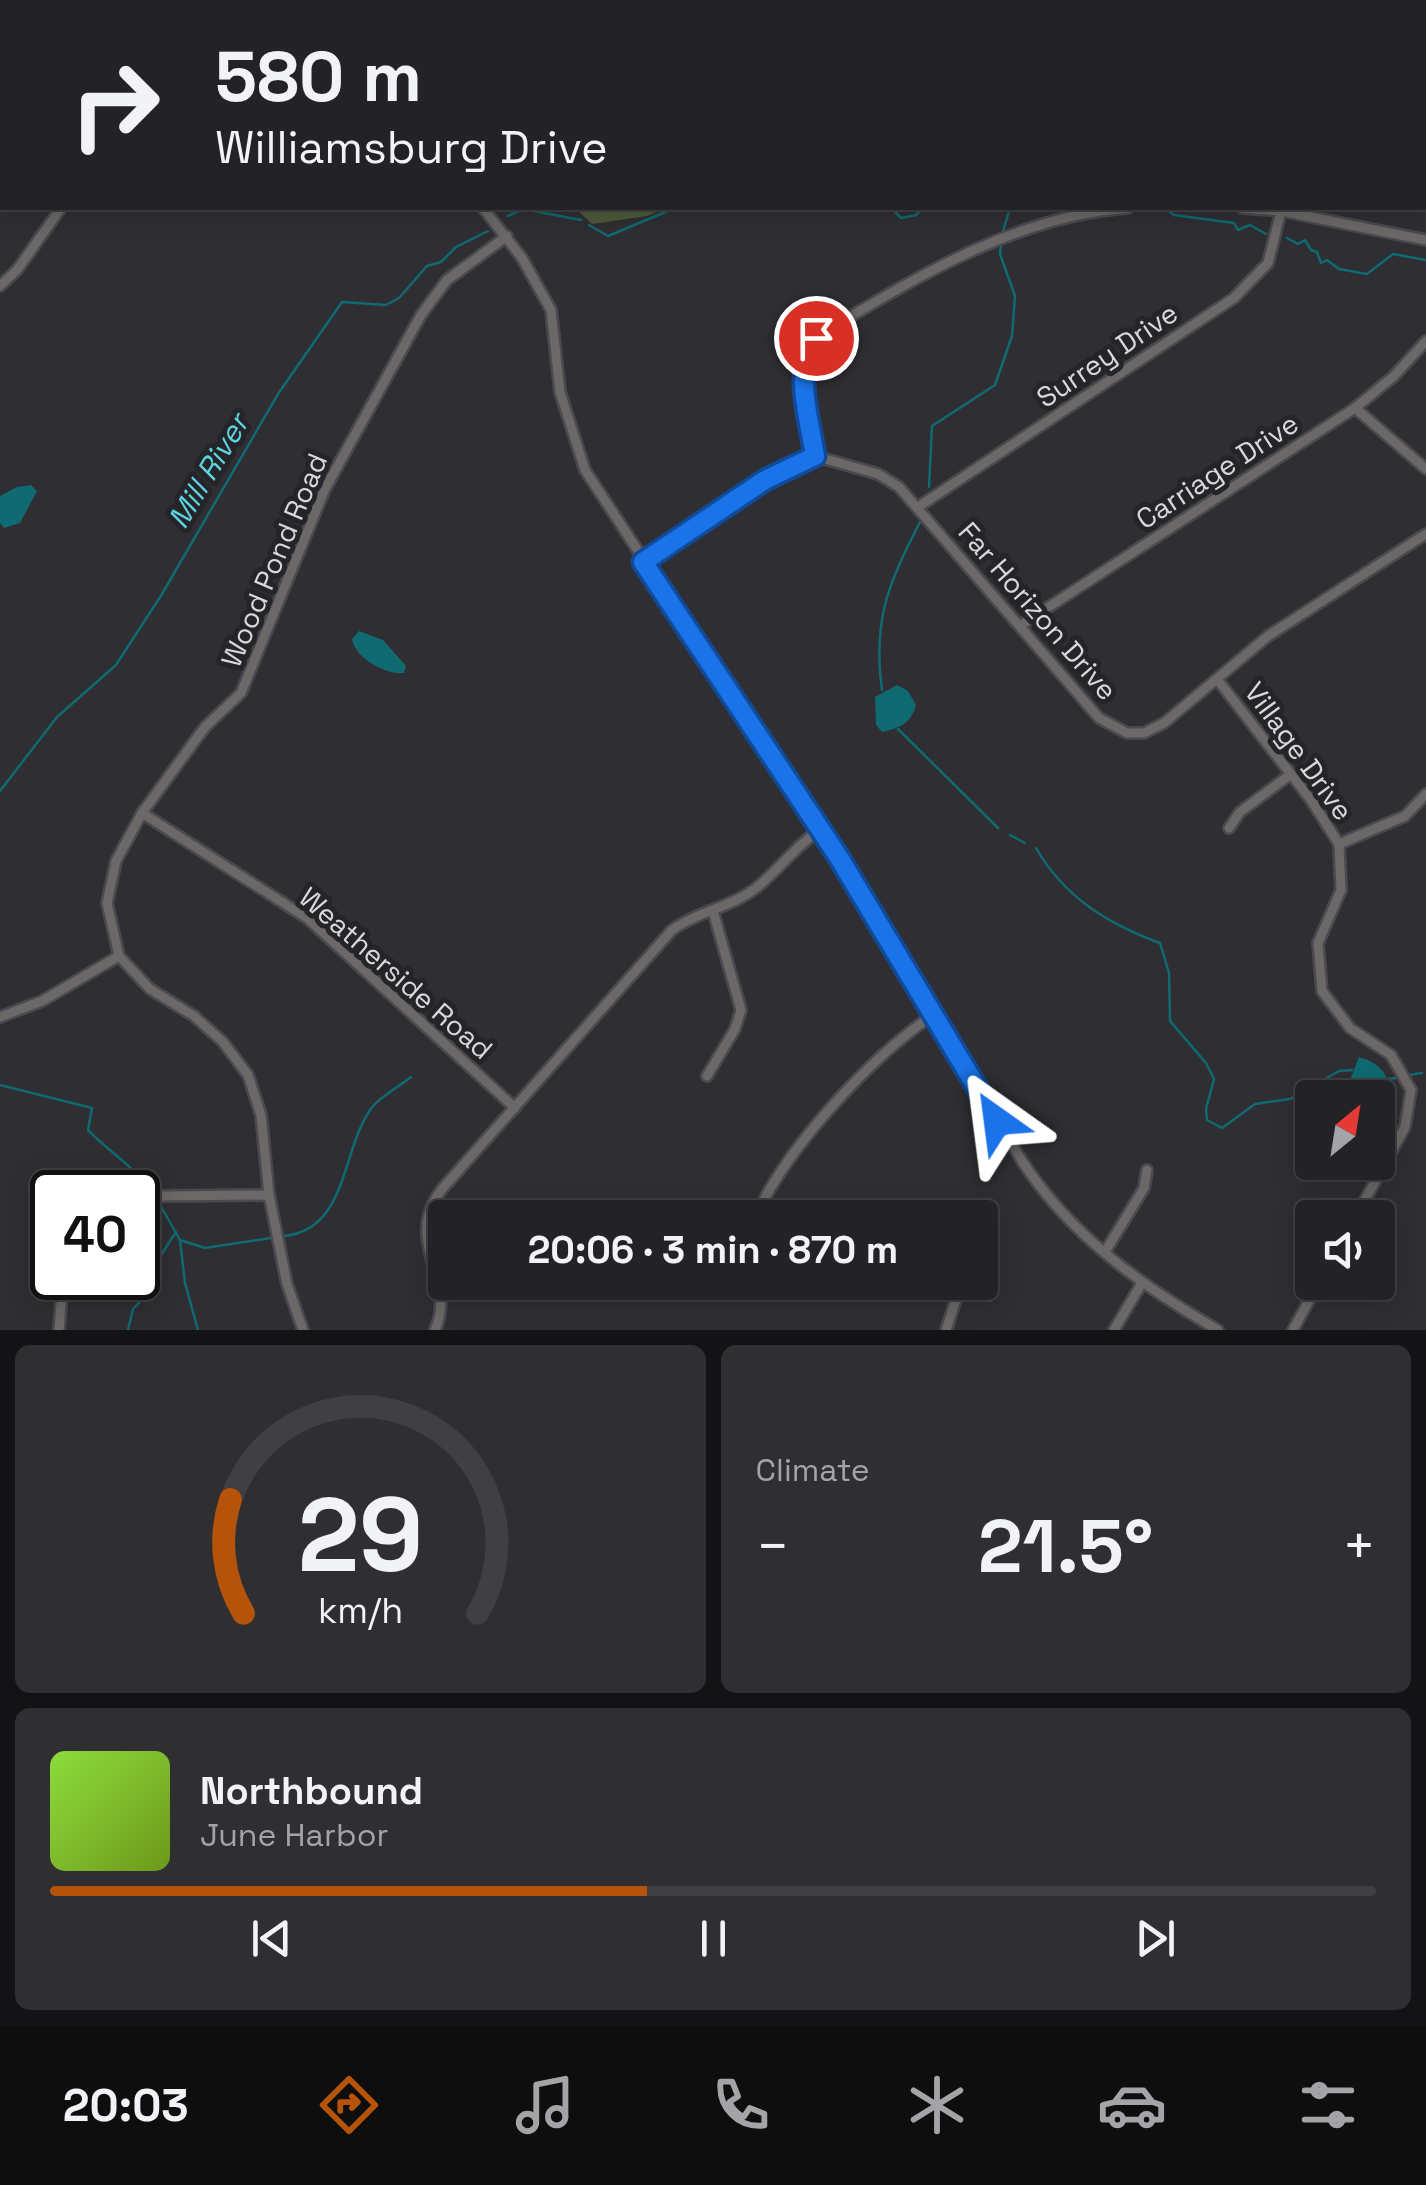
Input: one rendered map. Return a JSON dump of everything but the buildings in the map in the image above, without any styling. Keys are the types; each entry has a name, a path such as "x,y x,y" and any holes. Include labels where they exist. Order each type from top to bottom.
{"street":[{"path":"0,286 18,270 60,210"},
{"path":"485,210 507,236 550,310 560,392 580,460 643,562 821,829 1030,1174 1050,1200 1142,1284 1218,1330"},
{"path":"643,562 765,480 815,456 803,376 804,356 816,338 983,245 1040,224 1117,210"},
{"path":"1281,210 1426,240"},
{"name":"Surrey Drive","path":"918,508 1234,298 1268,263 1281,210"},
{"name":"Wood Pond Road","path":"120,956 108,903 116,861 142,813 205,727 241,693 324,489 420,314 448,280 507,236"},
{"name":"Carriage Drive","path":"1021,625 1355,408 1394,376 1426,340"},
{"path":"1355,408 1426,470"},
{"name":"Far Horizon Drive","path":"815,456 878,474 899,487 1099,718 1127,733 1144,733 1164,722 1268,636 1426,534"},
{"name":"Village Drive","path":"1217,679 1340,844 1341,890 1318,944 1322,991 1350,1028 1391,1056 1411,1090 1404,1127 1365,1200"},
{"path":"1229,828 1240,812 1290,774"},
{"path":"1340,844 1406,816 1426,794"},
{"name":"Weatherside Road","path":"142,813 307,918 515,1108"},
{"path":"435,1330 441,1300 426,1246 427,1215 442,1189 672,930 690,917 714,910 758,887 821,829"},
{"path":"707,1076 735,1029 740,1010 738,988 714,910"},
{"path":"0,1017 42,1000 120,956 150,989 194,1016 223,1042 248,1075 261,1114 269,1195 287,1284 302,1330"},
{"path":"763,1200 841,1097 894,1043 933,1015"},
{"path":"1105,1252 1144,1188 1146,1170"},
{"path":"160,1197 269,1195"},
{"path":"1114,1330 1142,1284"},
{"path":"59,1330 61,1300"},
{"path":"946,1330 956,1300"},
{"path":"1293,1330 1309,1300"}],"green space":[{"path":"577,210 661,210 647,216 592,224"}],"water":[{"path":"31,485 37,491 20,523 4,528 0,523 0,496"},
{"path":"359,631 383,640 406,666 404,673 388,671 365,659 352,639"},
{"path":"897,685 908,691 916,705 904,724 882,732 876,725 875,697"},
{"path":"1359,1057 1376,1065 1387,1080 1350,1080"}],"waterway":[{"name":"Mill River","path":"508,216 521,210"},
{"name":"Mill River","path":"528,210 581,220"},
{"name":"Mill River","path":"589,225 608,236 670,210"},
{"name":"Mill River","path":"893,210 901,218 921,210"},
{"path":"1003,231 1009,210"},
{"name":"Mill River","path":"1169,211 1174,215 1234,223 1238,230 1250,225 1266,234"},
{"name":"Mill River","path":"0,791 57,717 116,665 162,594 278,394 342,302 386,305 399,298 427,266 441,262 456,247 488,231"},
{"name":"Mill River","path":"1287,238 1298,244 1305,240 1321,263 1327,260 1339,269 1367,274 1393,254 1426,260"},
{"path":"929,487 932,426 995,385 1012,336 1015,296 1000,254 1001,245"},
{"path":"882,690 880,641 886,600 922,518"},
{"path":"898,729 998,828"},
{"path":"1010,835 1025,843"},
{"path":"1036,848 1060,881 1089,907 1160,943 1169,973 1170,1021 1206,1063 1214,1079 1207,1120 1222,1128 1255,1104 1290,1099 1339,1071 1352,1070"},
{"path":"1409,1075 1422,1073"},
{"path":"284,1236 305,1230 321,1219 341,1184 373,1106 411,1077"},
{"path":"1388,1079 1396,1078"},
{"path":"0,1085 92,1108 88,1130 132,1170"},
{"path":"160,1205 180,1240 185,1283 198,1330"},
{"path":"128,1330 133,1309 151,1290 159,1258 176,1232"},
{"path":"180,1240 205,1248 271,1238"}],"route":[{"path":"816,338 804,356 803,376 815,456 765,480 703,518 643,562 838,856 997,1121"}]}
